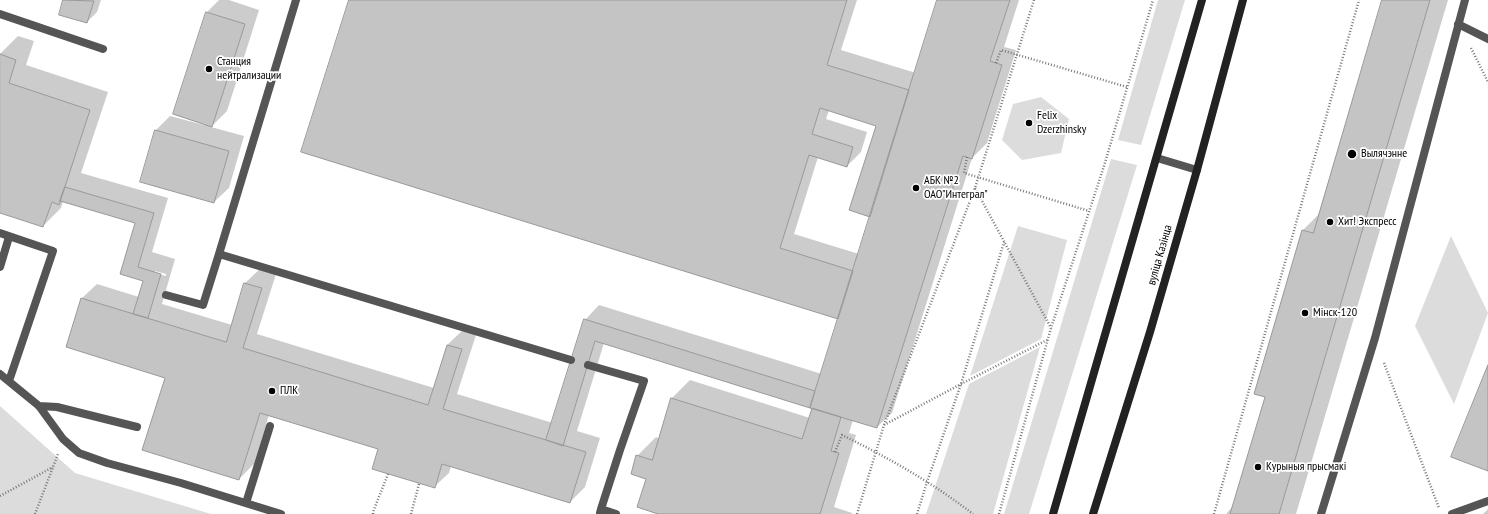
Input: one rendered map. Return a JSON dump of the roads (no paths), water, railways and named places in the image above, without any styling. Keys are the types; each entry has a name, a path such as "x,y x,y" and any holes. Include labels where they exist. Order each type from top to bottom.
{"main road":[{"path":"1053,514 1202,0"},
{"name":"вуліца Казінца","path":"1093,514 1150,332 1197,170 1243,0"}],"lane":[{"path":"166,295 203,305 296,0"},
{"path":"1321,514 1375,338 1465,0"},
{"path":"0,14 103,49"},
{"path":"1458,24 1488,39"},
{"path":"1157,158 1197,170"},
{"path":"0,233 53,251 9,381"},
{"path":"0,267 9,236"},
{"path":"219,254 571,360"},
{"path":"588,365 644,381 620,450 601,512 616,514"},
{"path":"0,374 39,406 63,439 79,453 106,464 181,483 281,514"},
{"path":"39,406 57,407 137,427"},
{"path":"246,503 270,426"},
{"path":"1452,514 1488,501"}],"place":[{"name":"Станция нейтрализации","path":"209,69"},
{"name":"Felix Dzerzhinsky","path":"1029,123"},
{"name":"Вылячэнне","path":"1352,154"},
{"name":"АБК №2 ОАО\"Интеграл\"","path":"916,188"},
{"name":"Хит! Экспресс","path":"1330,222"},
{"name":"Мінск-120","path":"1305,313"},
{"name":"ПЛК","path":"272,391"},
{"name":"Курыныя прысмакі","path":"1258,467"}]}
